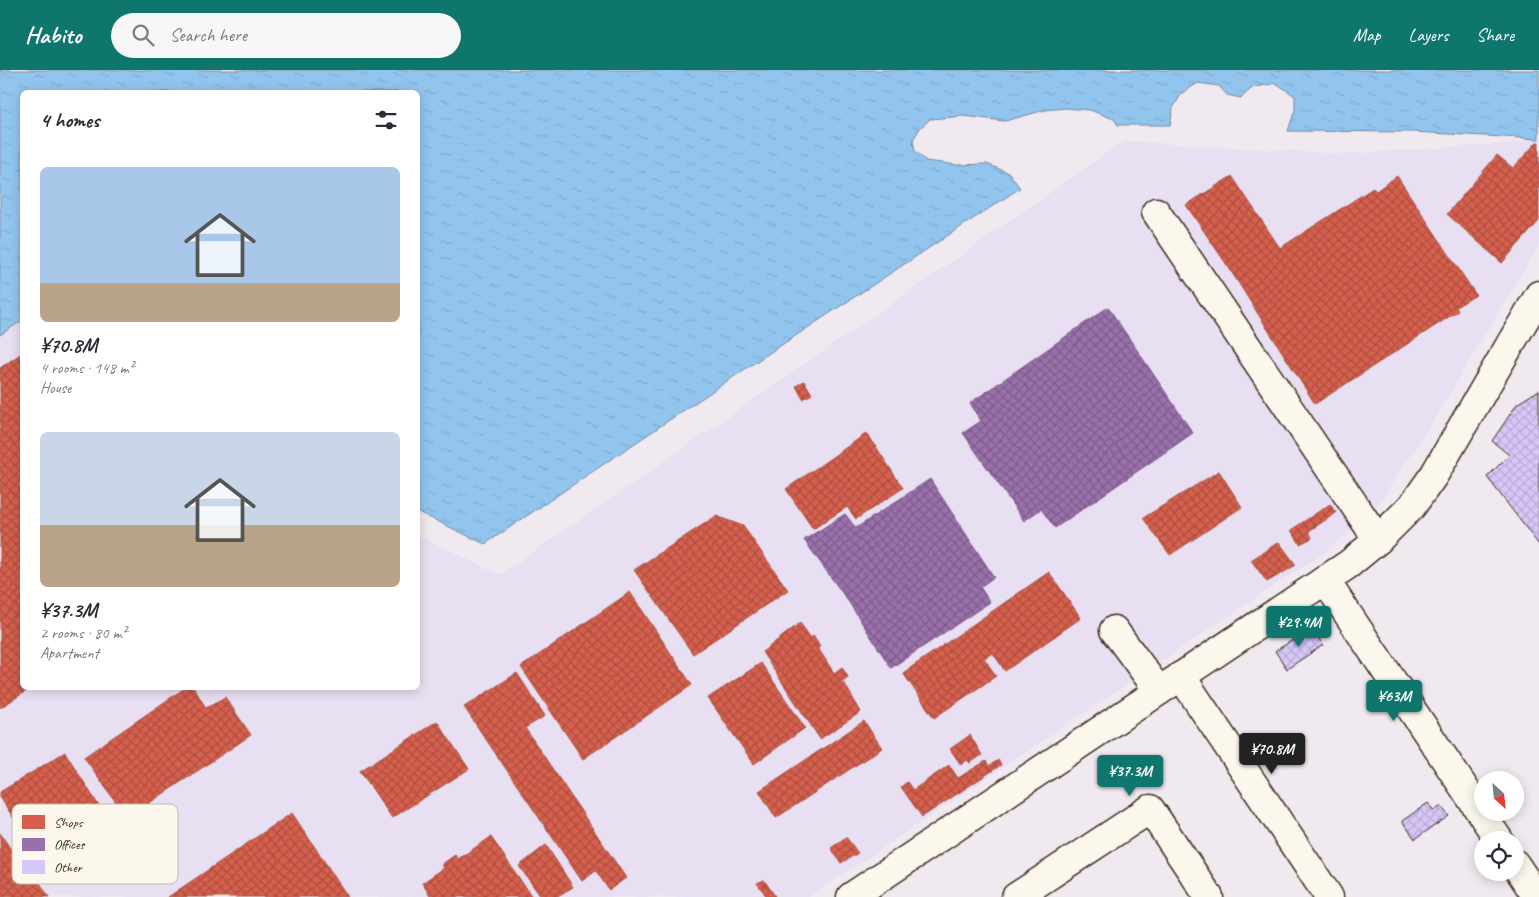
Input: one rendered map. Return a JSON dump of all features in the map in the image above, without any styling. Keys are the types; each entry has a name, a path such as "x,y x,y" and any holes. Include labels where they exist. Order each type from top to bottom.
{"street":[{"path":"1156,212 1378,540"},
{"path":"851,897 1349,564 1378,540 1412,506 1434,476 1535,315"},
{"path":"1325,580 1493,831"},
{"path":"1114,630 1159,691"},
{"path":"1181,676 1328,897"},
{"path":"1021,896 1150,809 1209,897"},
{"path":"1524,878 1537,897"}],"shaded area":[{"path":"1539,135 1539,245 1433,421 1371,515 1329,549 809,897 0,897 0,336 20,322 20,690 420,690 420,536 500,575 896,301 1123,141 1347,154 1519,143"}],"water":[{"path":"0,70 1539,70 1539,139 1413,132 1288,131 1295,110 1295,96 1276,83 1252,88 1241,98 1227,95 1219,86 1198,83 1182,93 1173,108 1170,125 1118,125 1114,119 1090,110 1065,108 1045,110 1005,121 964,116 930,119 920,128 913,140 915,151 926,161 957,165 987,164 1009,173 1020,188 751,365 485,544 420,513 420,90 20,90 20,322 0,335"}],"building: Shops":[{"path":"1539,142 1539,221 1502,263 1447,214 1497,155 1513,168"},
{"path":"1232,176 1280,248 1373,188 1376,191 1397,176 1476,295 1456,307 1458,311 1315,404 1229,268 1186,205"},
{"path":"20,354 20,690 28,690 0,708 0,368"},
{"path":"804,381 812,394 803,399 796,386"},
{"path":"867,433 903,488 856,519 847,507 813,529 786,489"},
{"path":"1219,471 1242,507 1170,555 1143,518"},
{"path":"1330,504 1336,513 1309,531 1312,538 1300,544 1291,530"},
{"path":"716,516 743,526 788,590 693,654 634,570"},
{"path":"1279,542 1296,565 1267,582 1251,560"},
{"path":"1049,572 1081,618 1005,671 993,653 984,658 996,676 934,718 903,673"},
{"path":"630,592 692,685 583,759 521,667"},
{"path":"800,623 811,638 814,636 820,646 818,648 834,673 842,667 848,677 840,683 842,685 844,683 861,712 820,739 762,652"},
{"path":"761,663 805,728 754,764 708,698"},
{"path":"517,673 545,716 525,728 626,878 609,890 596,871 582,881 464,707"},
{"path":"182,690 195,690 206,708 225,697 251,735 148,804 117,804 84,757"},
{"path":"437,721 469,769 392,818 360,771"},
{"path":"864,721 882,748 776,818 759,791"},
{"path":"970,735 982,755 970,763 967,760 961,765 950,749"},
{"path":"65,752 98,804 12,804 12,816 0,797 0,792"},
{"path":"998,760 1001,765 922,817 901,787 907,782 913,790 949,765 958,778 986,761 989,766"},
{"path":"292,813 348,897 168,897"},
{"path":"0,833 12,851 12,884 41,884 49,897 0,897"},
{"path":"491,837 532,897 431,897 422,883 444,868 442,864 455,855 458,859"},
{"path":"846,837 858,853 841,863 831,848"},
{"path":"546,845 573,887 556,897 541,897 519,866"},
{"path":"764,880 774,897 767,897 757,883"}],"building: Offices":[{"path":"1108,307 1193,433 1055,528 1041,509 1024,521 963,433 981,421 970,403"},
{"path":"930,479 994,577 980,587 990,602 891,668 848,601 804,540 845,514 856,528"}],"building: Other":[{"path":"1539,390 1539,545 1487,477 1509,455 1492,441 1517,404"},
{"path":"1312,628 1323,645 1287,669 1275,651"},
{"path":"1428,803 1434,811 1441,806 1449,816 1415,839 1402,821"}]}
